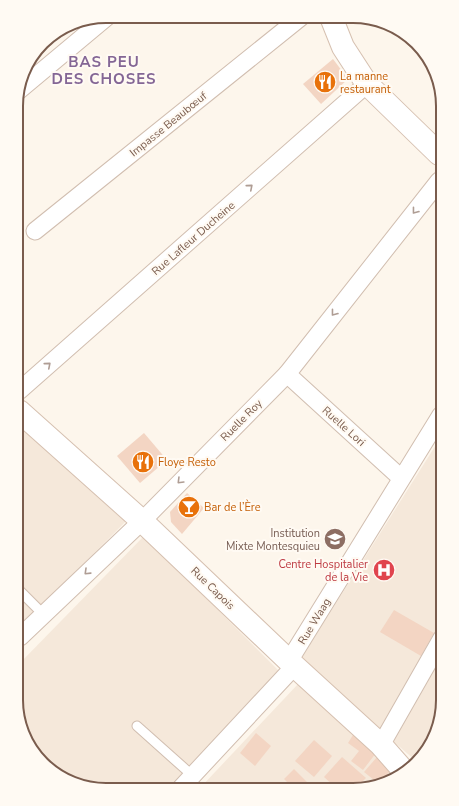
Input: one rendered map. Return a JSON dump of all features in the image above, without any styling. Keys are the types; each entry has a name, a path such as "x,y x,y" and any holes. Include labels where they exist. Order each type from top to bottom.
{"street":[{"name":"Impasse Beaubœuf","path":"35,231 294,23"},
{"path":"333,23 343,47 367,84 436,151"},
{"path":"26,85 99,24"},
{"name":"Rue Lafleur Ducheine","path":"23,387 367,84"},
{"name":"Ruelle Roy","path":"23,634 142,521 286,374 436,185"},
{"name":"Ruelle Lori","path":"286,374 401,478"},
{"name":"Rue Capois","path":"23,415 142,521 289,661 380,744 401,768"},
{"name":"Rue Waag","path":"187,782 290,672 289,661 436,423"},
{"path":"380,744 436,648"}],"lane":[{"path":"23,594 43,614"},
{"path":"137,726 187,782"}],"shaded area":[{"path":"23,420 133,514 23,625"},
{"path":"436,445 436,706 432,727 416,755 413,758 300,660"},
{"path":"144,536 281,673 178,783 106,783 74,777 51,763 43,755 27,727 23,700 23,660"},
{"path":"299,683 397,770 380,779 359,783 205,783"}],"building":[{"name":"La manne restaurant","path":"333,59 348,79 321,104 303,84"},
{"path":"144,433 167,460 140,483 117,456"},
{"path":"187,493 204,508 182,534 171,522 170,512"},
{"path":"394,610 434,633 421,656 380,632"},
{"path":"256,733 271,746 255,766 240,753"},
{"path":"353,735 376,753 363,770 351,761 359,751 348,743"},
{"path":"314,740 332,756 314,777 295,761"},
{"path":"342,757 366,778 359,783 331,783 324,777"},
{"path":"377,757 391,770 386,776 374,780 364,772"},
{"path":"294,769 307,782 288,783 284,779"}],"place":[{"name":"La manne restaurant","path":"325,82"},
{"name":"Floye Resto","path":"143,462"},
{"name":"Bar de l’Ère","path":"189,507"},
{"name":"Institution Mixte Montesquieu","path":"335,539"},
{"name":"Centre Hospitalier de la Vie","path":"384,570"}],"district":[{"name":"BAS PEU DES CHOSES","path":"104,70"}]}
